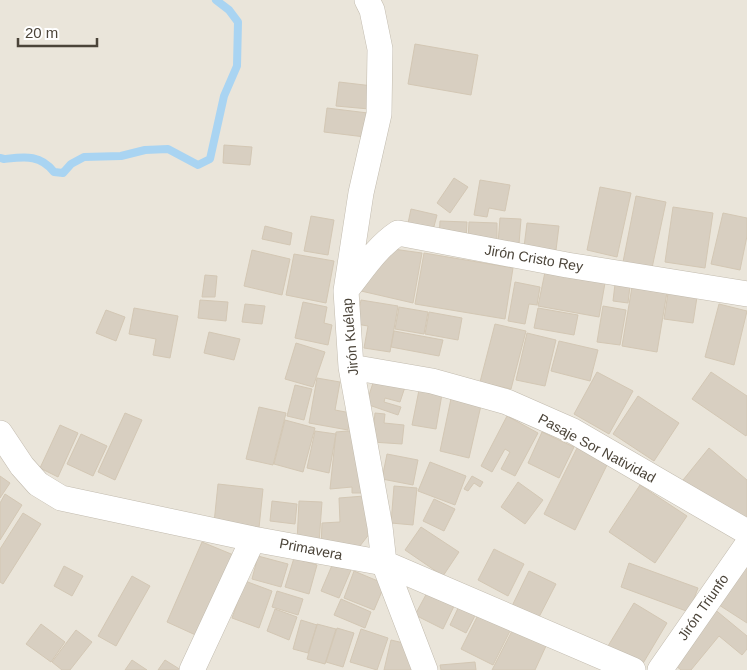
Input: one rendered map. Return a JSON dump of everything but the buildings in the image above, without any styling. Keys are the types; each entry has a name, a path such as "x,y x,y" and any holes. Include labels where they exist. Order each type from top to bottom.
{"street":[{"name":"Jirón Kuélap","path":"367,0 372,10 380,50 379,114 361,193 346,291 351,368 380,527 384,563 425,670"},
{"name":"Jirón Cristo Rey","path":"346,291 387,240 398,234 567,265 747,294"},
{"name":"Pasaje Sor Natividad","path":"351,368 432,381 507,402 573,431 747,532"},
{"name":"Primavera","path":"0,433 22,466 38,484 60,498 253,539 384,563 633,670"},
{"path":"192,670 253,539"},
{"name":"Jirón Triunfo","path":"660,670 747,545"}],"shaded area":[{"path":"0,0 747,0 747,670 0,670"}],"waterway":[{"path":"0,158 37,159 49,166 54,172 63,173 71,164 84,157 121,156 145,150 168,149 198,165 210,159 224,96 237,66 238,22 229,10 216,0"}]}
